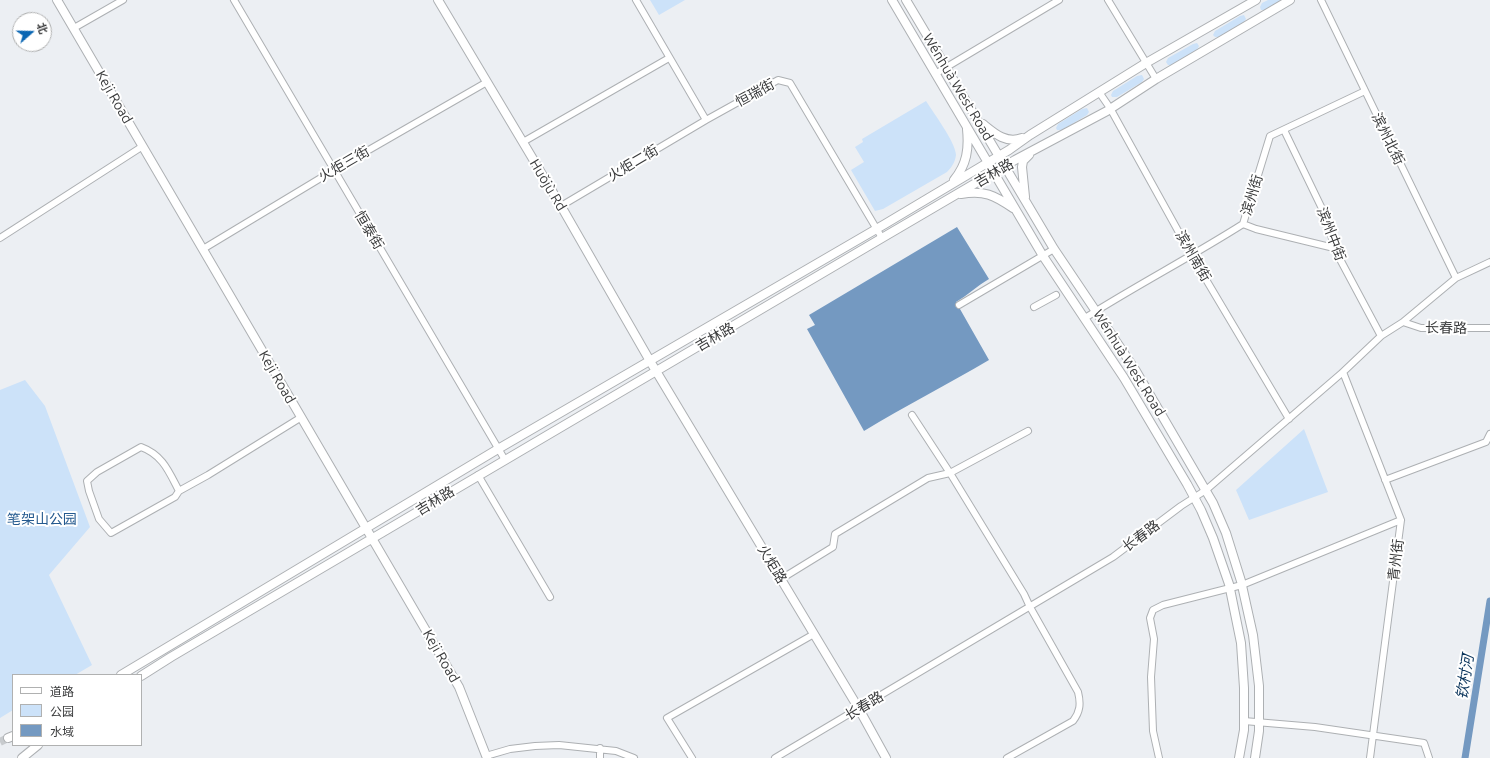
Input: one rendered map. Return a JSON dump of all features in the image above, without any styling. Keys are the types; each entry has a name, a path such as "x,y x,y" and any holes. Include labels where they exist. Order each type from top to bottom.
{"main road":[{"name":"Keji Road","path":"57,0 300,418 459,687 487,757"},
{"name":"Huǒjù Rd","path":"438,0 561,206 656,371"},
{"name":"Wénhuà West Road","path":"892,0 1043,256 1124,378 1195,497 1213,538 1230,588 1241,642 1244,688 1244,730 1239,758"},
{"name":"Wénhuà West Road","path":"906,0 1054,249 1136,370 1213,503 1226,533 1242,585 1255,650 1259,686 1259,731 1255,758"},
{"name":"吉林路","path":"123,674 498,449 999,156 1146,63 1256,0"},
{"name":"吉林路","path":"142,675 994,172 1110,108 1156,79 1290,0"},
{"path":"978,121 1005,140 1016,140 1030,135"},
{"path":"952,183 958,176 966,158 968,146 967,126"},
{"path":"1026,202 1023,161 1036,149"},
{"path":"956,195 976,192 986,193 1016,209"},
{"name":"火炬路","path":"656,371 859,709 886,758"},
{"path":"22,758 37,746"}],"street":[{"path":"74,28 123,0"},
{"name":"恒泰街","path":"234,0 505,460"},
{"path":"636,0 706,120"},
{"path":"935,74 1059,0"},
{"path":"1108,0 1156,79"},
{"name":"滨州北街","path":"1321,0 1456,278"},
{"path":"523,142 669,58"},
{"name":"恒瑞街","path":"706,120 778,80 790,83 882,238"},
{"name":"火炬三街","path":"203,249 334,170 487,82"},
{"name":"滨州街","path":"1085,318 1192,256 1243,224 1270,136 1365,90"},
{"name":"滨州南街","path":"1099,92 1110,108 1192,256 1289,419"},
{"name":"火炬二街","path":"561,206 706,120"},
{"name":"滨州中街","path":"1284,130 1328,220 1334,248 1380,336"},
{"path":"0,238 143,146"},
{"path":"1243,224 1256,229 1334,248"},
{"path":"959,304 1054,249"},
{"path":"1403,322 1456,278 1490,262"},
{"path":"1034,307 1056,295"},
{"name":"长春路","path":"775,758 1113,557 1206,490 1343,372 1380,336 1403,322 1421,328 1490,328"},
{"name":"青州街","path":"1343,372 1401,520 1370,758"},
{"path":"912,415 950,473 1024,594 1078,692 1081,703 1078,715 1073,721 1006,758"},
{"path":"179,491 162,460 152,451 141,446 97,472 87,481 99,519 111,533 175,497 179,491 208,475 300,418"},
{"path":"781,579 833,547 835,534 928,478 950,473 1028,431"},
{"path":"1385,480 1486,442 1490,434"},
{"path":"478,476 550,597"},
{"path":"1159,758 1153,731 1151,677 1154,640 1150,618 1153,610 1163,605 1242,585 1401,520"},
{"path":"692,758 667,718 814,634"},
{"path":"1244,721 1315,727 1424,743 1429,758"},
{"path":"487,757 510,749 559,745 600,748 616,751 634,758"},
{"path":"600,748 600,758"}],"green space":[{"path":"650,0 685,0 659,15"},
{"path":"1268,0 1282,0 1266,10 1261,10 1260,7 1262,3"},
{"path":"1244,15 1246,19 1244,22 1219,37 1215,37 1213,35 1215,31"},
{"path":"1197,43 1199,46 1197,50 1172,65 1168,65 1166,62 1168,58"},
{"path":"1142,75 1144,79 1142,82 1117,97 1112,97 1111,95 1113,91 1137,76"},
{"path":"926,101 952,143 956,155 954,162 947,172 883,209 875,211 851,170 864,162 855,147 863,142 862,139"},
{"path":"1087,108 1089,112 1087,115 1062,130 1057,130 1056,128 1058,124 1082,109"},
{"name":"笔架山公园","path":"25,380 45,406 90,527 49,575 92,665 77,674 12,674 12,711 0,718 0,390"},
{"path":"1304,429 1328,492 1249,520 1236,490"}],"water":[{"path":"957,227 989,279 956,302 989,360 864,431 807,329 815,325 809,315"}],"waterway":[{"name":"钦村河","path":"1465,758 1490,601"}],"tunnel":[{"path":"0,742 8,738"}]}
